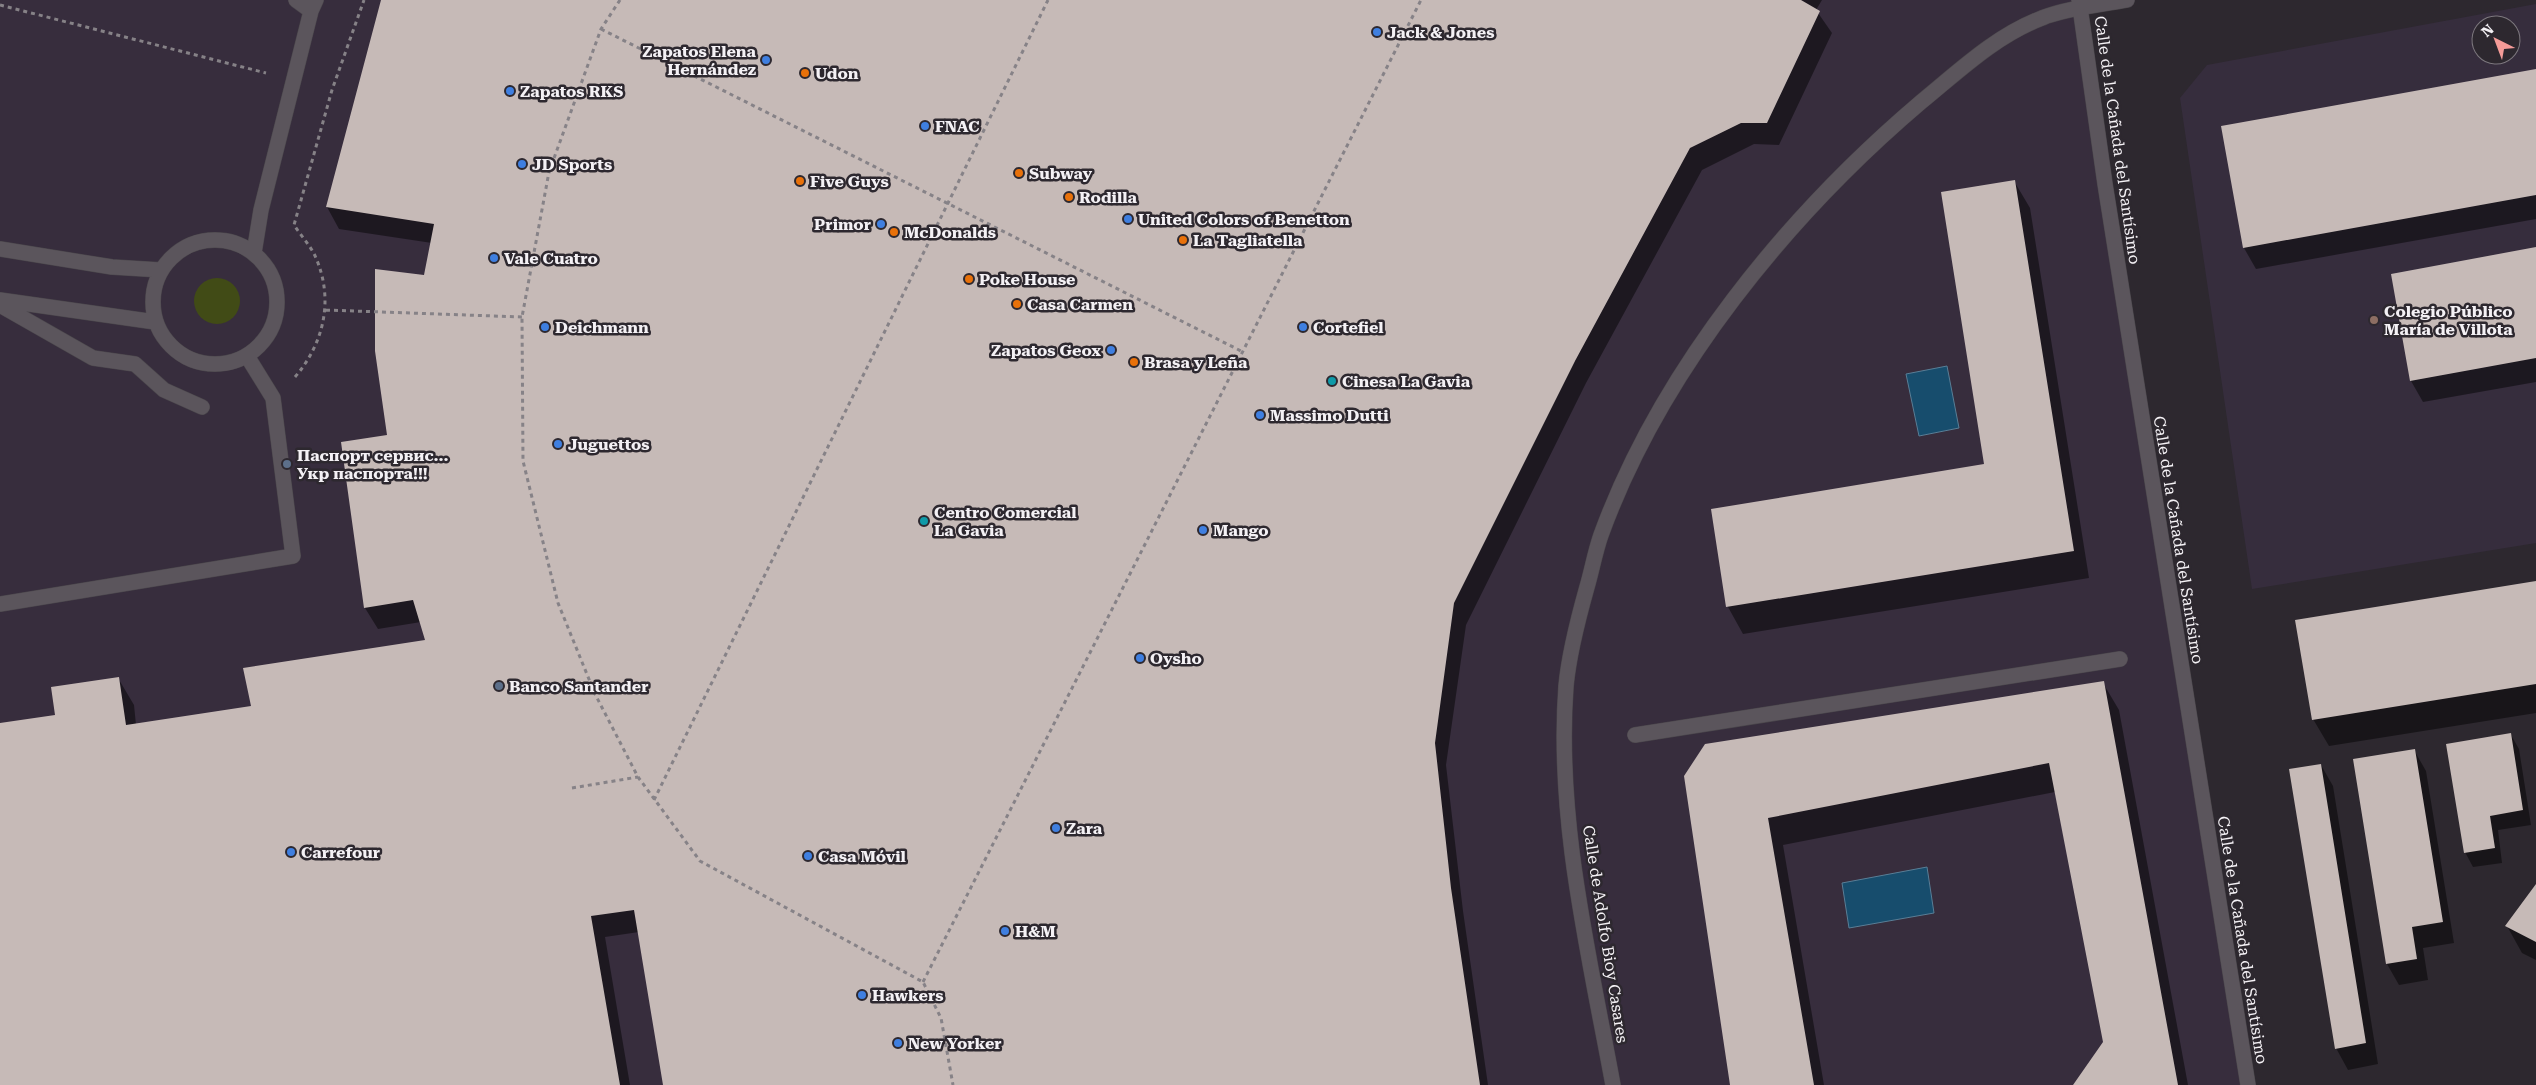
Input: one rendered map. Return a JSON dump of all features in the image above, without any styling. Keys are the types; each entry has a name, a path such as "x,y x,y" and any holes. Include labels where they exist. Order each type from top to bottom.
{"street":[{"path":"254,253 261,210 313,5 296,0"},
{"name":"Calle de Adolfo Bioy Casares","path":"1613,1085 1575,875 1564,756 1566,683 1576,627 1601,537 1632,462 1683,371 1734,299 1789,234 1881,137 1984,49 2043,17 2080,4 2127,0"},
{"name":"Calle de la Cañada del Santísimo","path":"2080,4 2105,184 2248,1085"},
{"path":"214,239 228,241 254,253 270,274 276,286 278,306 273,326 262,343 247,356 230,363 211,364 193,361 177,352 164,339 155,322 152,304 154,287 161,270 175,254 194,242 214,239"},
{"path":"0,249 112,267 161,270"},
{"path":"0,300 155,322"},
{"path":"0,305 93,358 135,364 164,390 202,406"},
{"path":"0,604 293,556 273,398 247,356"},
{"path":"1635,735 2120,659"}],"path":[{"path":"273,398 289,385 305,366 318,342 326,310 324,278 315,256 294,225 332,90 364,0"},
{"path":"620,0 601,29 549,172 522,317 523,461 558,603 595,694 638,777 653,800 700,861 923,982 941,1018 953,1085"},
{"path":"653,800 1048,0"},
{"path":"923,982 1420,0"},
{"path":"0,5 294,80"},
{"path":"601,29 1243,352"},
{"path":"326,310 522,317"},
{"path":"572,788 638,777"}],"shaded area":[{"path":"0,0 2079,0 2248,1085 0,1085"},
{"name":"Colegio Público María de Villota","path":"2536,4 2536,543 2252,589 2180,98 2207,65 2471,16 2471,65 2521,65 2521,15 2477,15"}],"green space":[{"path":"217,278 230,282 236,288 240,301 236,314 230,320 217,324 204,320 198,314 194,301 198,288 204,282"}],"water":[{"path":"1947,366 1959,428 1919,436 1906,374"},
{"path":"1927,867 1934,913 1849,928 1842,883"}],"building":[{"name":"Centro Comercial La Gavia","path":"381,0 1801,0 1820,11 1767,123 1741,123 1690,148 1575,361 1454,603 1435,743 1451,888 1480,1085 663,1085 634,910 591,916 620,1085 0,1085 0,723 55,715 51,687 119,677 126,725 251,706 243,668 425,640 413,600 364,608 341,442 387,435 375,351 375,269 424,275 434,224 326,207"},
{"path":"2536,69 2536,195 2243,248 2221,126"},
{"path":"2015,180 2074,551 1726,607 1711,509 1984,464 1941,192"},
{"path":"2536,247 2536,358 2410,381 2391,274"},
{"path":"2536,581 2536,684 2312,720 2295,620"},
{"path":"2104,681 2178,1085 2073,1085 2103,1042 2049,763 1768,818 1814,1085 1730,1085 1684,776 1705,744"},
{"path":"2511,733 2523,810 2490,816 2495,848 2464,853 2446,744"},
{"path":"2415,749 2443,922 2412,927 2417,959 2386,964 2353,759"},
{"path":"2321,764 2366,1043 2335,1049 2289,769"},
{"path":"2536,884 2536,942 2505,926"}],"place":[{"name":"Jack & Jones","path":"1377,32"},
{"name":"Zapatos Elena Hernández","path":"766,60"},
{"name":"Udon","path":"805,73"},
{"name":"Zapatos RKS","path":"510,91"},
{"name":"FNAC","path":"925,126"},
{"name":"JD Sports","path":"522,164"},
{"name":"Subway","path":"1019,173"},
{"name":"Five Guys","path":"800,181"},
{"name":"Rodilla","path":"1069,197"},
{"name":"United Colors of Benetton","path":"1128,219"},
{"name":"Primor","path":"881,224"},
{"name":"McDonalds","path":"894,232"},
{"name":"La Tagliatella","path":"1183,240"},
{"name":"Vale Cuatro","path":"494,258"},
{"name":"Poke House","path":"969,279"},
{"name":"Casa Carmen","path":"1017,304"},
{"name":"Colegio Público María de Villota","path":"2374,320"},
{"name":"Deichmann","path":"545,327"},
{"name":"Cortefiel","path":"1303,327"},
{"name":"Zapatos Geox","path":"1111,350"},
{"name":"Brasa y Leña","path":"1134,362"},
{"name":"Cinesa La Gavia","path":"1332,381"},
{"name":"Massimo Dutti","path":"1260,415"},
{"name":"Juguettos","path":"558,444"},
{"name":"Паспорт сервис... Укр паспорта!!!","path":"287,464"},
{"name":"Centro Comercial La Gavia","path":"924,521"},
{"name":"Mango","path":"1203,530"},
{"name":"Oysho","path":"1140,658"},
{"name":"Banco Santander","path":"499,686"},
{"name":"Zara","path":"1056,828"},
{"name":"Carrefour","path":"291,852"},
{"name":"Casa Móvil","path":"808,856"},
{"name":"H&M","path":"1005,931"},
{"name":"Hawkers","path":"862,995"},
{"name":"New Yorker","path":"898,1043"}]}
